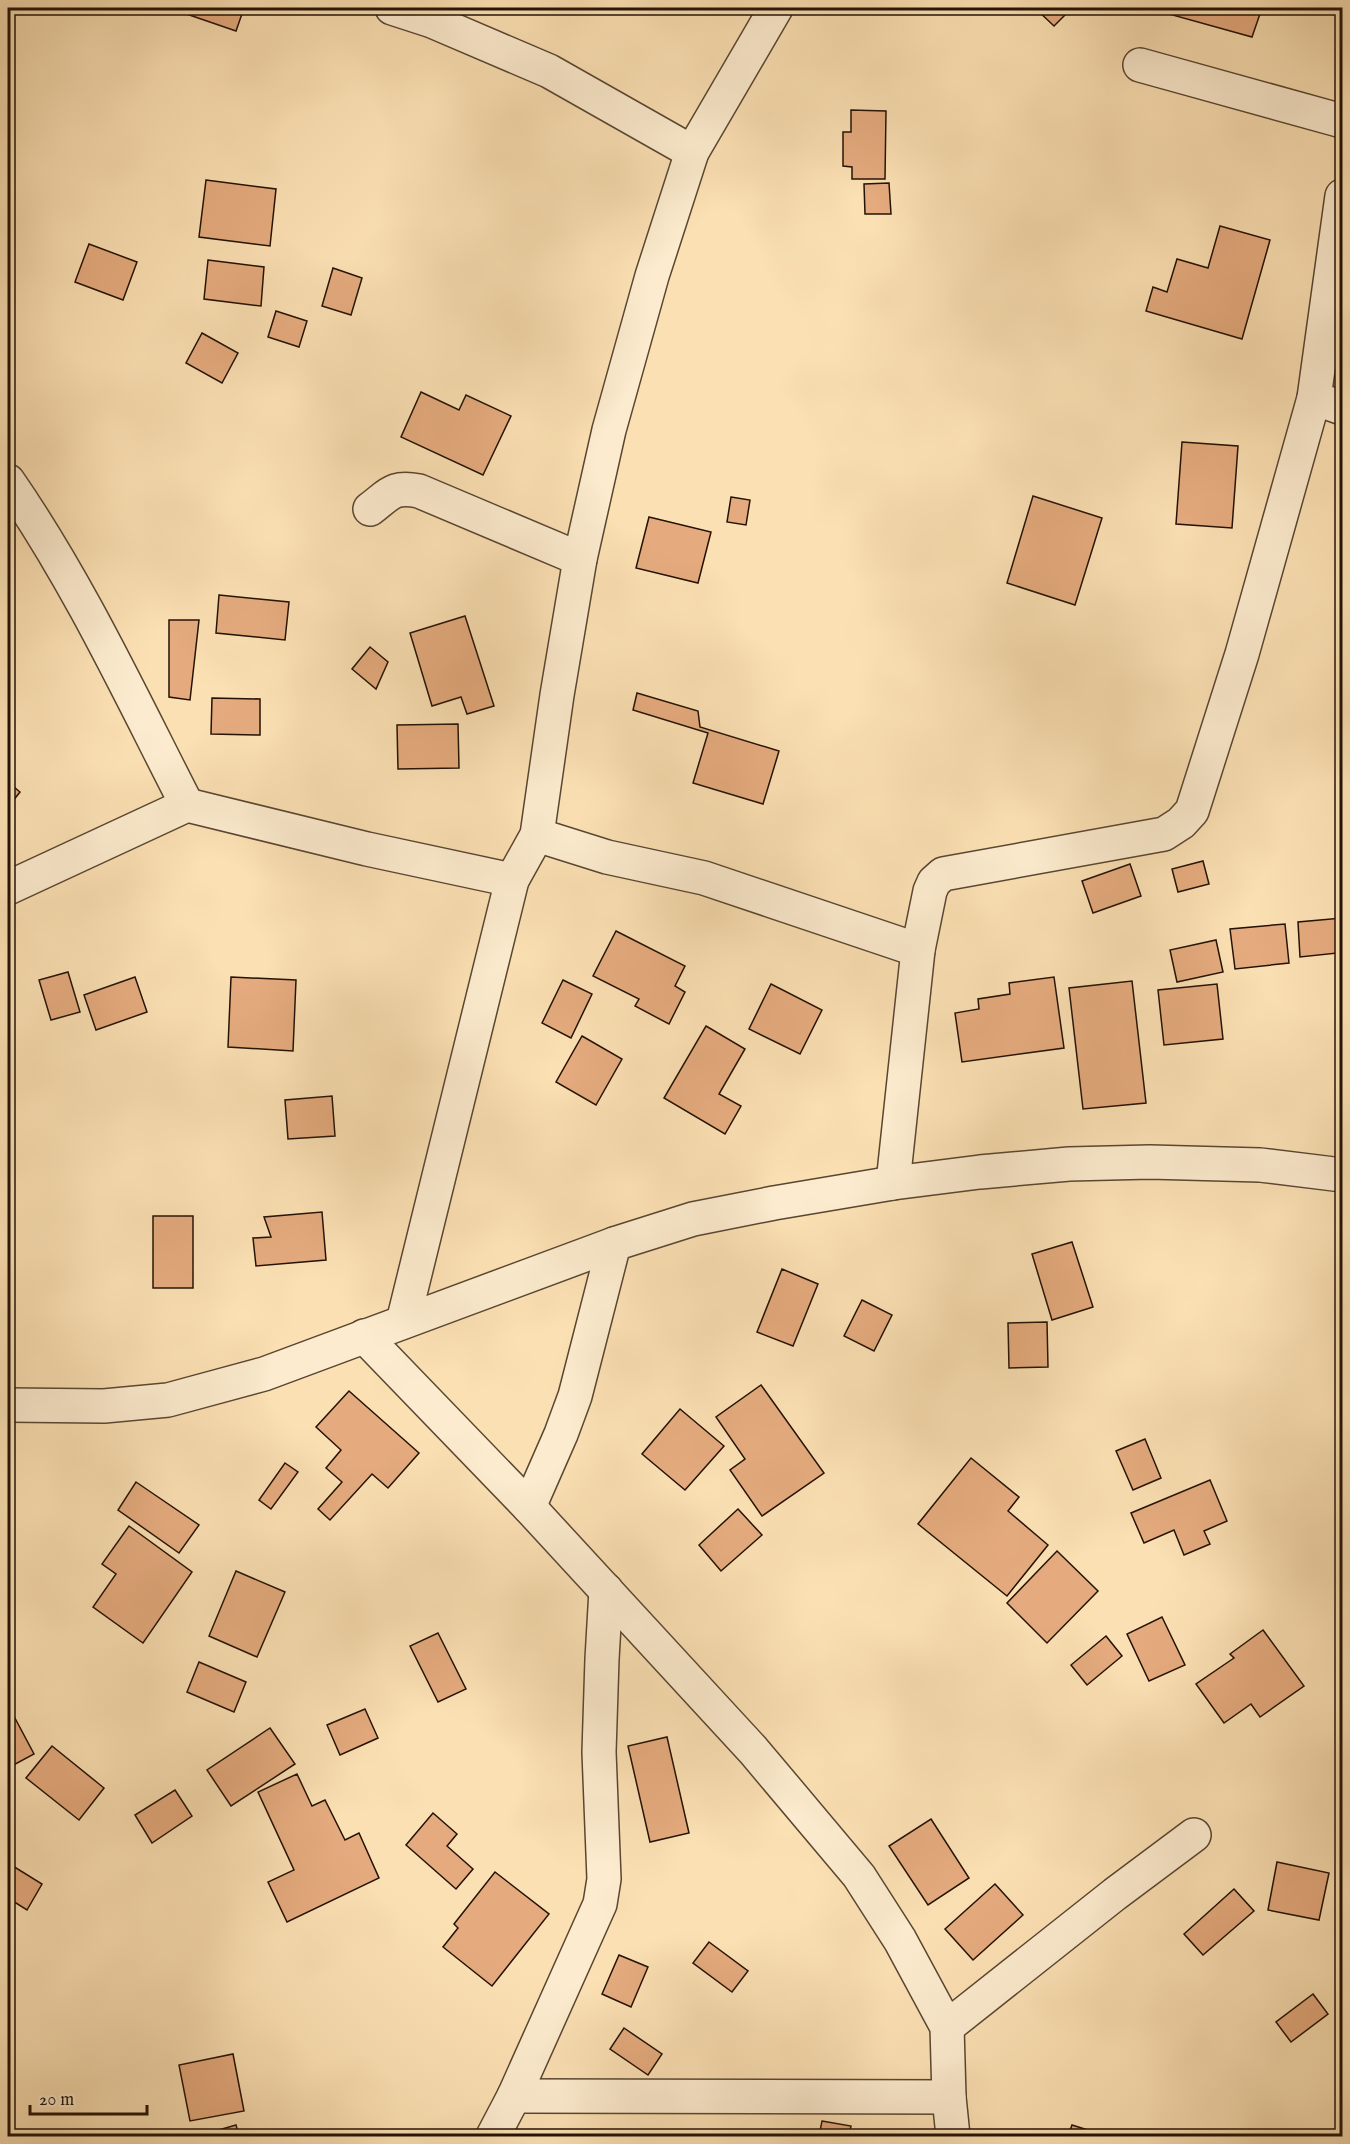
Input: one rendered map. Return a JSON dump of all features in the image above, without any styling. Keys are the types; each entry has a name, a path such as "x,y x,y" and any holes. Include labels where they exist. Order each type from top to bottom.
{"street":[{"path":"392,8 432,21 549,71 693,152"},
{"path":"403,1322 512,880 537,835 580,559 609,430 652,276 693,152 776,8"},
{"path":"1140,65 1342,121"},
{"path":"893,1183 918,950 930,891 934,882 943,874 1164,834 1181,824 1192,811 1242,654 1328,403 1342,196"},
{"path":"8,481 35,520 71,582 187,805"},
{"path":"370,509 393,491 404,488 419,491 580,559"},
{"path":"8,888 187,805 367,849 512,880"},
{"path":"537,835 608,857 704,878 918,950"},
{"path":"8,1405 104,1406 168,1400 264,1374 614,1244 693,1219 893,1183 1069,1164 1150,1162 1260,1165 1342,1175"},
{"path":"529,1507 575,1396 614,1244"},
{"path":"364,1336 529,1507 753,1750 859,1876 900,1940 947,2027 949,2097 953,2136"},
{"path":"493,2136 514,2096 600,1904 604,1879 599,1752 606,1590"},
{"path":"947,2027 1115,1894 1194,1835"},
{"path":"514,2096 949,2097"}],"building":[{"path":"169,8 244,8 236,31"},
{"path":"1035,8 1072,8 1054,26"},
{"path":"1170,8 1262,8 1252,37 1169,14"},
{"path":"851,110 886,111 885,179 852,179 852,167 843,166 843,132 851,132"},
{"path":"206,180 276,189 270,246 199,237"},
{"path":"889,183 891,214 865,214 864,184"},
{"path":"1220,226 1270,240 1242,339 1146,311 1153,287 1167,292 1177,259 1208,268"},
{"path":"89,244 137,262 123,300 75,282"},
{"path":"208,260 264,267 261,306 204,299"},
{"path":"333,268 362,278 351,315 322,306"},
{"path":"276,311 307,321 299,347 268,337"},
{"path":"202,333 238,353 222,383 186,363"},
{"path":"421,392 459,410 466,395 511,416 483,475 401,437"},
{"path":"1182,442 1238,446 1232,528 1176,524"},
{"path":"1033,496 1102,518 1075,605 1007,583"},
{"path":"731,497 750,500 746,525 727,522"},
{"path":"649,517 711,532 698,583 636,568"},
{"path":"219,595 289,602 285,640 216,633"},
{"path":"465,616 494,706 467,714 461,697 432,706 410,633"},
{"path":"169,620 199,620 190,700 169,697"},
{"path":"370,647 388,662 376,689 352,669"},
{"path":"637,693 698,711 700,727 779,751 763,804 693,783 708,733 633,710"},
{"path":"212,698 260,699 260,735 211,734"},
{"path":"458,724 459,768 398,769 397,725"},
{"path":"8,782 20,792 8,807"},
{"path":"1203,861 1209,884 1178,892 1172,869"},
{"path":"1130,864 1141,896 1093,913 1082,881"},
{"path":"1342,918 1341,993 1337,953 1300,957 1298,922"},
{"path":"1285,924 1289,963 1235,969 1230,929"},
{"path":"616,931 685,966 675,986 685,992 669,1024 635,1006 639,999 593,976"},
{"path":"1216,940 1223,972 1177,982 1170,950"},
{"path":"68,972 80,1012 51,1020 39,980"},
{"path":"135,977 147,1012 96,1030 84,995"},
{"path":"231,977 296,980 293,1051 228,1047"},
{"path":"1054,977 1064,1048 962,1062 955,1013 979,1009 978,999 1010,994 1009,983"},
{"path":"563,980 592,994 571,1038 542,1023"},
{"path":"1132,981 1146,1103 1083,1109 1069,988"},
{"path":"771,984 822,1010 800,1054 749,1029"},
{"path":"1217,984 1223,1039 1164,1045 1158,990"},
{"path":"706,1026 745,1049 719,1094 741,1106 725,1134 664,1098"},
{"path":"582,1036 622,1059 596,1105 556,1082"},
{"path":"332,1096 335,1136 288,1139 285,1100"},
{"path":"322,1212 326,1260 256,1266 253,1238 271,1237 264,1217"},
{"path":"153,1216 193,1216 193,1288 153,1288"},
{"path":"1072,1242 1093,1307 1052,1320 1032,1254"},
{"path":"782,1269 818,1284 793,1346 757,1332"},
{"path":"862,1300 892,1315 874,1351 844,1336"},
{"path":"1047,1322 1048,1367 1009,1368 1008,1323"},
{"path":"761,1385 824,1473 762,1516 730,1470 745,1459 716,1417"},
{"path":"349,1391 419,1453 388,1488 372,1474 330,1520 318,1509 342,1482 326,1468 341,1450 316,1427"},
{"path":"680,1409 724,1446 685,1490 642,1454"},
{"path":"1145,1439 1161,1478 1133,1490 1116,1451"},
{"path":"971,1458 1019,1497 1008,1511 1048,1545 1007,1596 918,1524"},
{"path":"285,1463 298,1472 271,1509 259,1500"},
{"path":"1210,1480 1227,1521 1204,1531 1210,1544 1184,1555 1174,1530 1144,1543 1131,1513"},
{"path":"136,1482 199,1525 179,1553 118,1510"},
{"path":"738,1509 762,1535 721,1571 699,1545"},
{"path":"129,1526 192,1572 143,1643 93,1607 116,1574 102,1564"},
{"path":"1057,1551 1098,1591 1047,1643 1007,1603"},
{"path":"236,1571 285,1592 257,1657 209,1636"},
{"path":"1162,1617 1185,1665 1149,1681 1127,1634"},
{"path":"1263,1630 1304,1686 1260,1717 1251,1704 1224,1723 1196,1684 1234,1658 1230,1654"},
{"path":"438,1633 466,1689 438,1702 410,1646"},
{"path":"1106,1636 1122,1656 1087,1685 1071,1665"},
{"path":"199,1662 246,1682 234,1712 187,1692"},
{"path":"8,1705 34,1754 8,1768"},
{"path":"365,1709 378,1738 340,1755 327,1725"},
{"path":"270,1728 295,1764 231,1806 207,1770"},
{"path":"667,1737 689,1833 650,1842 628,1746"},
{"path":"52,1746 104,1788 79,1820 26,1778"},
{"path":"297,1774 312,1806 325,1800 345,1840 359,1833 379,1878 287,1922 268,1882 294,1870 258,1792"},
{"path":"175,1790 192,1816 152,1843 135,1815"},
{"path":"433,1813 457,1834 447,1846 473,1869 456,1889 406,1845"},
{"path":"931,1819 969,1878 928,1905 889,1846"},
{"path":"1277,1862 1329,1873 1319,1920 1268,1910"},
{"path":"8,1863 42,1884 27,1910 8,1898"},
{"path":"495,1872 549,1914 492,1986 443,1947 458,1928 454,1924"},
{"path":"995,1884 1023,1915 973,1960 945,1929"},
{"path":"1234,1889 1254,1911 1203,1955 1184,1934"},
{"path":"709,1942 748,1971 732,1992 693,1963"},
{"path":"619,1955 648,1967 631,2007 602,1994"},
{"path":"1313,1994 1328,2014 1291,2042 1276,2022"},
{"path":"624,2028 662,2054 648,2075 610,2049"},
{"path":"233,2054 244,2111 190,2121 179,2065"},
{"path":"822,2121 851,2126 849,2136 819,2136"},
{"path":"236,2125 239,2136 198,2136"},
{"path":"1072,2125 1107,2136 1068,2136"}]}
